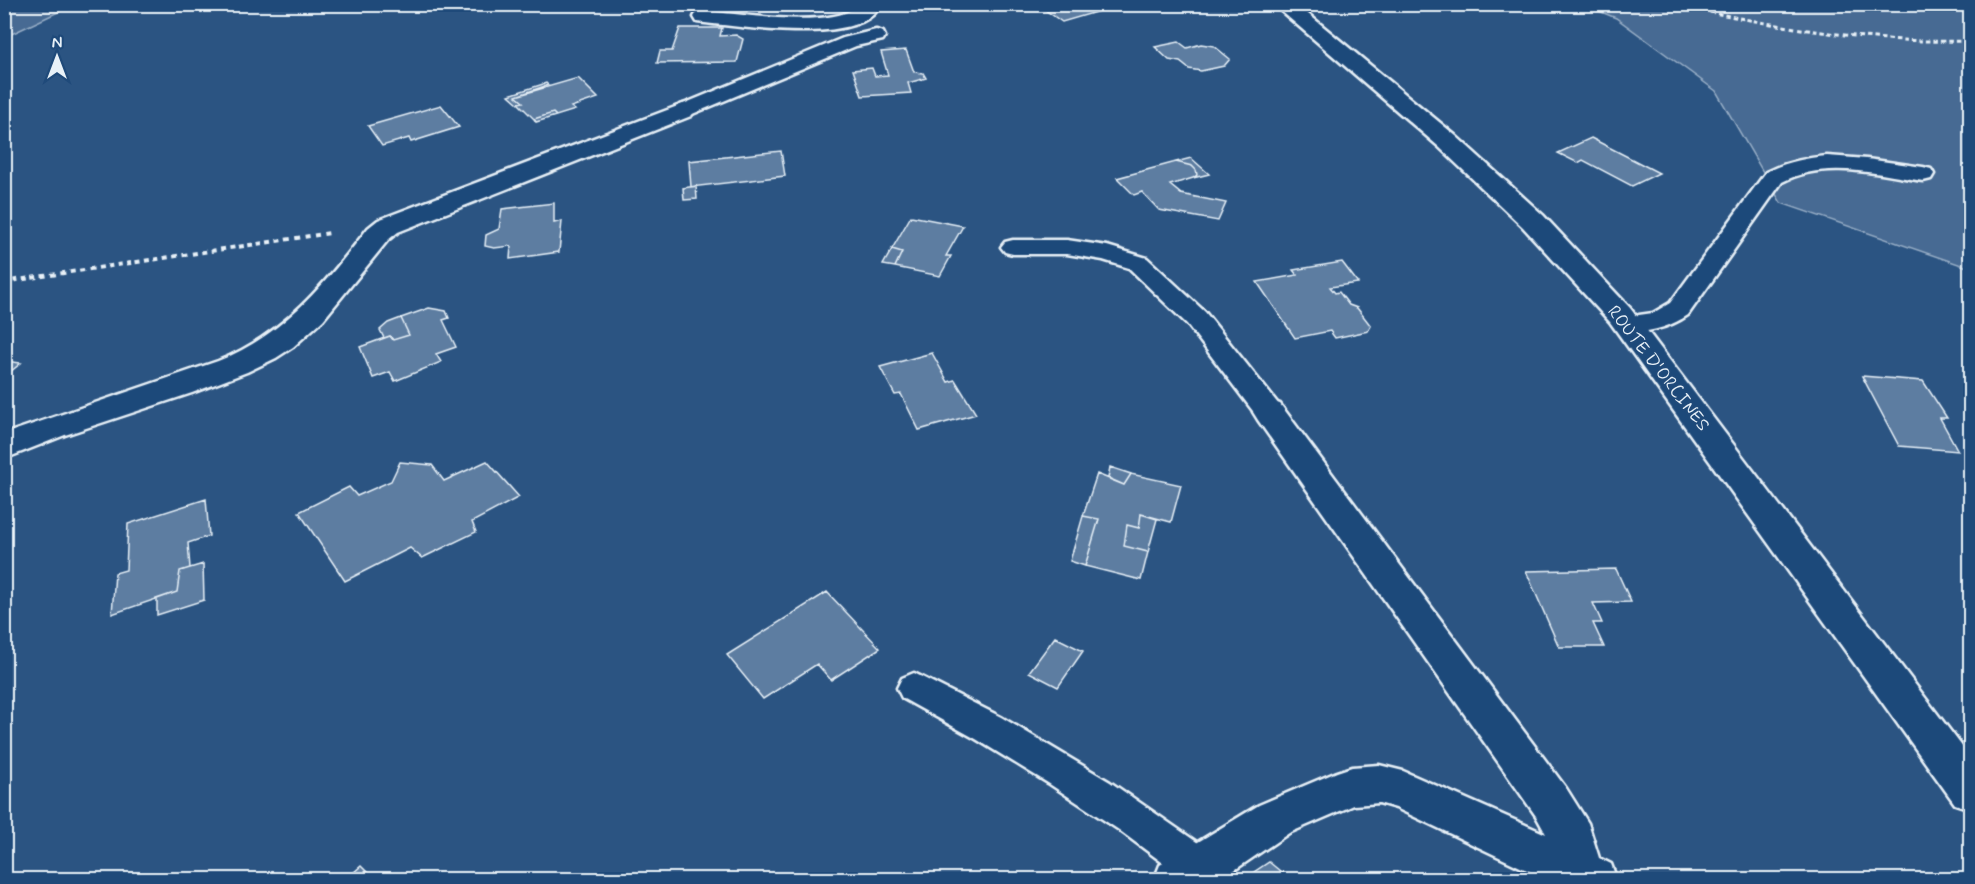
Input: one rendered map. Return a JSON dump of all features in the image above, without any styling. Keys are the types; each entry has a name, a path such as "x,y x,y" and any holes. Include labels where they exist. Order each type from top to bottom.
{"street":[{"path":"705,17 771,24 828,23 865,14 868,9 866,4"},
{"name":"ROUTE D'ORCINES","path":"1283,4 1447,141 1533,221 1627,324 1971,790"},
{"path":"4,447 56,425 178,387 266,351 285,337 323,301 378,234 388,226 683,111"},
{"path":"1269,412 1551,802 1572,838 1588,876"},
{"path":"1188,873 1274,819 1352,786 1379,784 1403,790 1588,876"}],"lane":[{"path":"683,111 816,58 850,42 876,36"},
{"path":"1627,324 1659,321 1671,316 1679,309 1774,177 1784,170 1814,163 1923,174"},
{"path":"1013,247 1067,247 1107,253 1138,262 1196,318 1269,412"},
{"path":"914,688 958,711 1103,798 1188,873"}],"path":[{"path":"1673,4 1852,38 1928,43 1971,41"},
{"path":"4,282 323,233 378,234"}],"shaded area":[{"path":"5,4 73,4 73,5 5,37"},
{"path":"1812,4 1834,9 1886,4 1970,5 1970,268 1781,203 1716,91 1616,18 1584,5"}],"building":[{"path":"1042,4 1106,4 1110,8 1062,22 1044,9 1048,8"},
{"path":"680,28 722,28 720,36 736,35 743,39 737,62 657,63 660,51 672,51"},
{"path":"1179,42 1187,48 1201,44 1214,46 1230,59 1224,66 1201,71 1189,69 1180,62 1169,60 1155,47"},
{"path":"906,50 914,72 923,73 926,78 908,83 911,93 862,96 853,70 872,68 875,76 888,75 881,52"},
{"path":"578,78 598,98 571,107 575,110 534,119 518,103 523,102 516,96"},
{"path":"546,83 548,85 516,96 523,102 518,103 509,95"},
{"path":"441,105 459,127 411,142 409,138 382,146 368,126"},
{"path":"553,113 556,116 536,122 534,119"},
{"path":"1591,138 1659,173 1632,186 1583,160 1578,163 1558,153"},
{"path":"781,151 785,176 691,187 689,161"},
{"path":"1191,158 1209,174 1193,178 1197,175 1192,166 1176,162"},
{"path":"1176,162 1192,166 1197,175 1170,185 1181,194 1226,203 1218,221 1159,210 1142,192 1134,195 1117,178"},
{"path":"1967,182 1970,183 1970,224 1968,224"},
{"path":"696,186 697,199 684,200 683,188"},
{"path":"554,203 554,223 562,221 559,252 510,259 511,246 494,248 485,246 486,235 499,229 502,209"},
{"path":"911,216 963,226 946,256 951,256 940,276 895,267 902,252 892,249"},
{"path":"892,249 902,252 895,267 883,265"},
{"path":"1342,262 1358,283 1330,287 1335,293 1339,292 1349,305 1357,308 1371,326 1368,331 1335,338 1330,331 1295,338 1257,282 1297,275 1293,270"},
{"path":"429,308 446,311 449,318 443,320 456,347 436,354 441,362 395,381 390,372 373,378 360,347 390,336 393,340 409,335 401,318"},
{"path":"401,318 409,335 393,340 390,336 384,338 380,330 388,323"},
{"path":"932,353 948,382 955,380 976,414 919,430 901,394 895,395 880,367"},
{"path":"4,361 21,363 4,377"},
{"path":"1862,376 1923,381 1947,418 1940,418 1958,451 1899,446"},
{"path":"487,461 519,497 472,522 476,532 422,558 410,548 345,581 299,512 349,487 357,496 391,481 400,462 432,465 444,481"},
{"path":"1110,467 1131,474 1124,485 1108,478"},
{"path":"1097,474 1124,485 1131,474 1181,485 1171,522 1141,514 1139,528 1127,525 1124,546 1148,552 1141,580 1085,566 1099,519 1083,516"},
{"path":"206,499 209,536 188,543 190,568 180,571 177,592 112,614 115,573 126,570 128,524"},
{"path":"1141,514 1157,519 1148,552 1124,546 1127,525 1139,528"},
{"path":"1083,516 1099,519 1085,566 1070,561"},
{"path":"203,564 204,600 157,615 157,599 177,592 180,571"},
{"path":"1616,569 1631,602 1593,603 1602,623 1593,623 1604,647 1559,647 1526,571"},
{"path":"827,592 880,648 831,680 817,664 763,699 727,655"},
{"path":"1055,637 1083,651 1058,687 1029,672"},
{"path":"1269,862 1291,880 1242,880"},
{"path":"361,866 375,880 345,880"}]}
